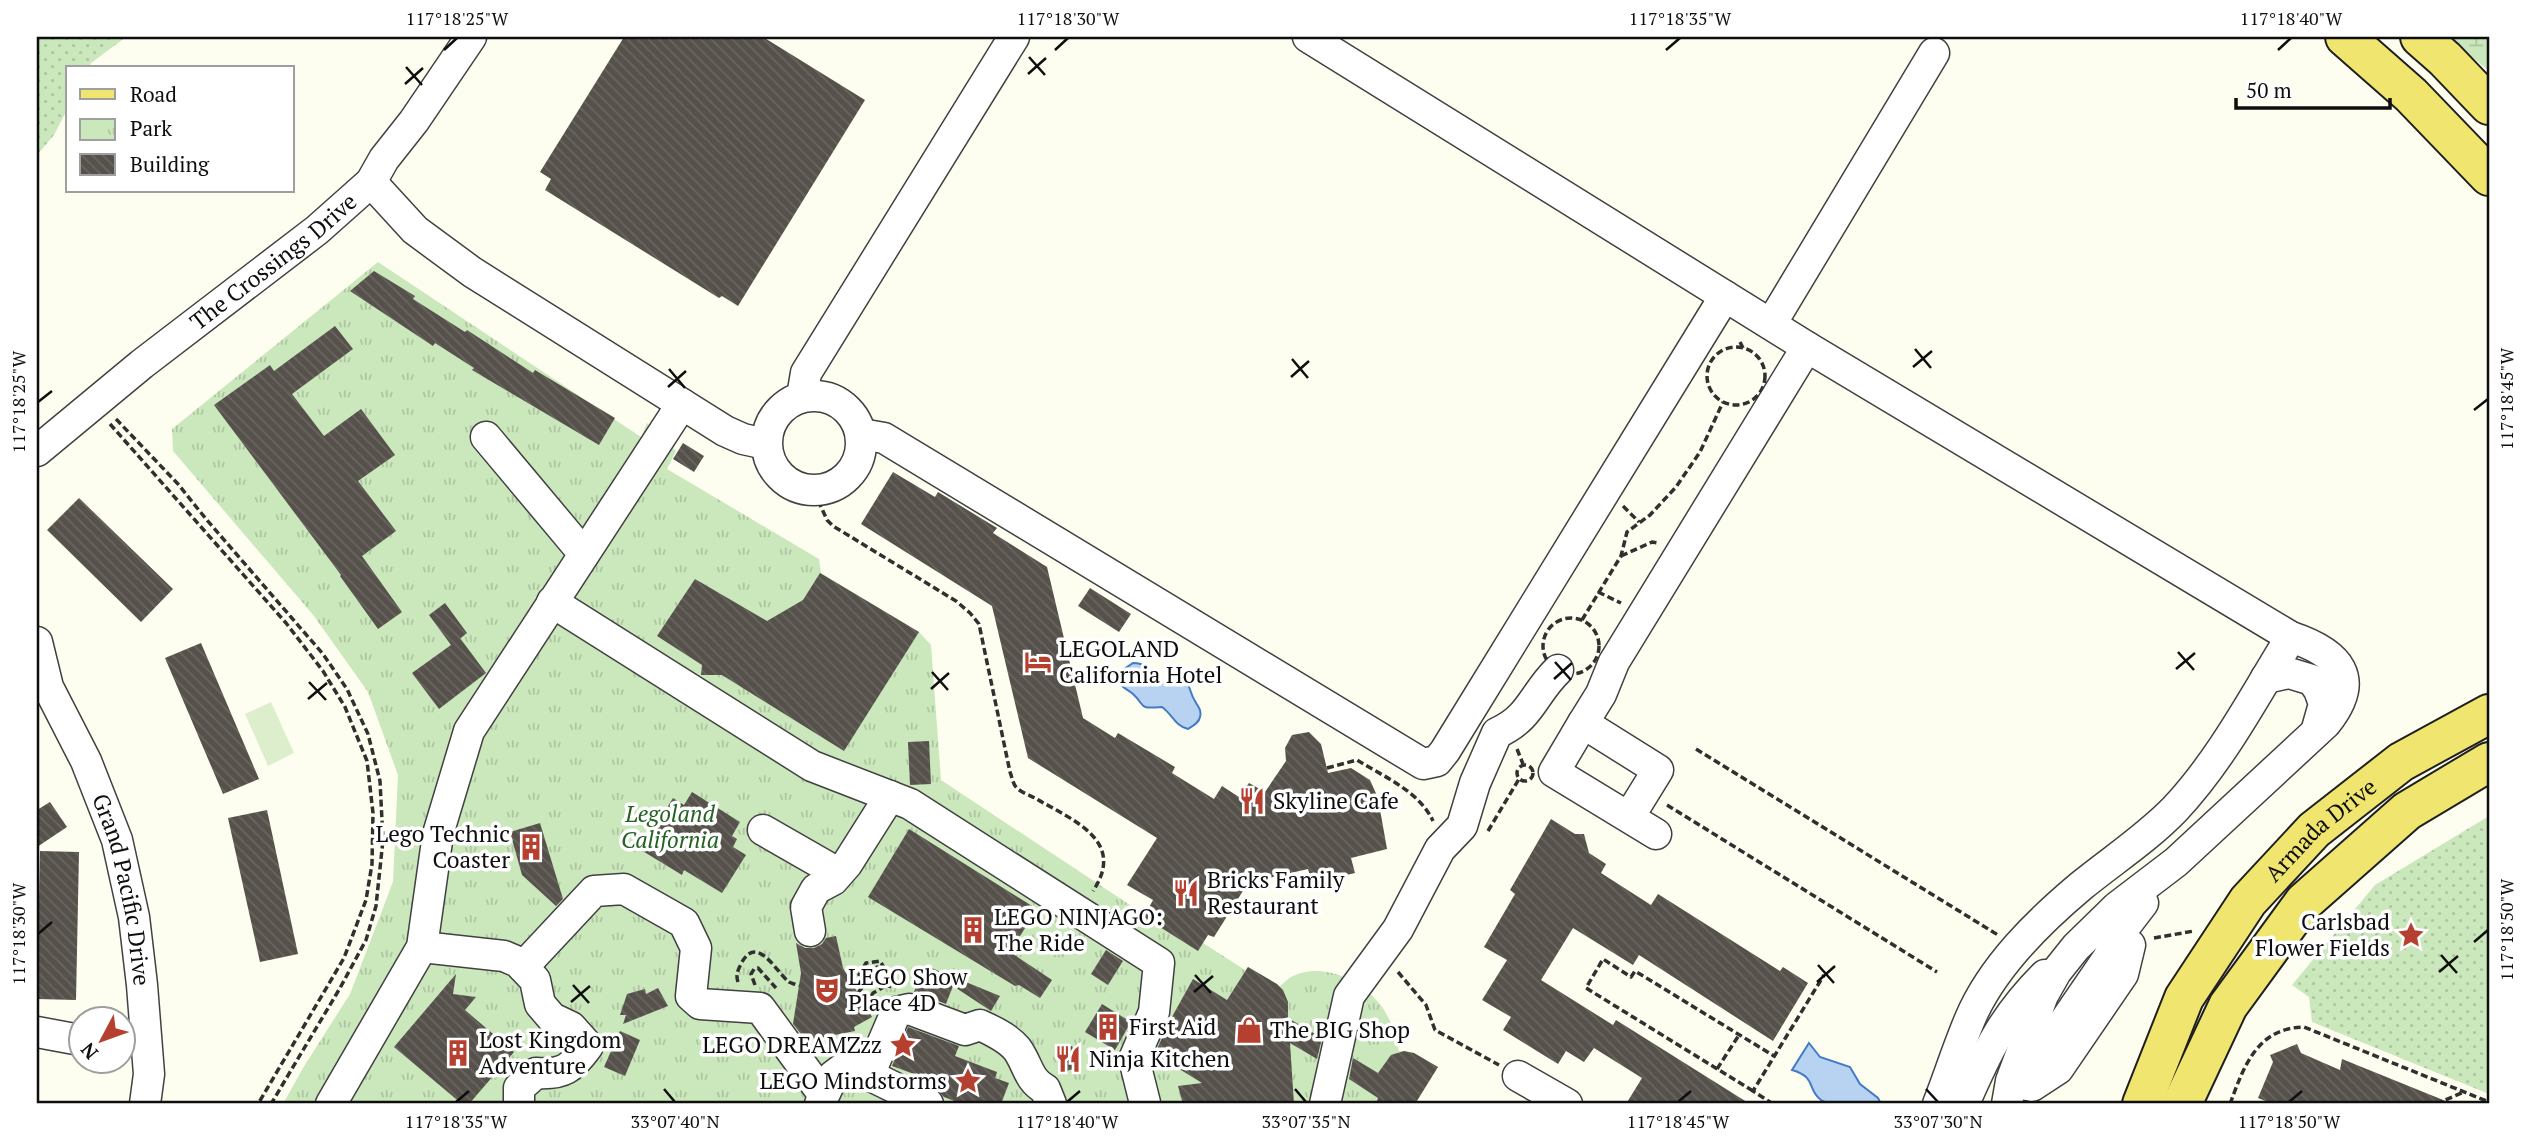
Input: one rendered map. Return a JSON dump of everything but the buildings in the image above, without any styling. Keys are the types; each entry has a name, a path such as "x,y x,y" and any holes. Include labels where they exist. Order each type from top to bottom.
{"main road":[{"path":"2345,37 2411,95 2489,176"},
{"path":"2420,37 2489,105"},
{"name":"Armada Drive","path":"2142,1104 2184,998 2248,901 2314,830 2401,762 2489,714"},
{"name":"Armada Drive","path":"2182,1104 2228,1006 2304,902 2407,811 2489,762"}],"street":[{"name":"The Crossings Drive","path":"37,451 142,364 297,247 371,182 384,159 414,121 471,37"},
{"path":"802,397 806,373 1014,37"},
{"path":"1308,37 1807,347 2291,637 2308,643 2334,659 2342,674 2344,692 2338,708 2316,732 2176,862 2117,907 2043,977 2012,1011 1990,1045 1964,1104"},
{"path":"1771,324 1934,53"},
{"path":"371,182 415,230 445,253 725,431 743,439 766,444"},
{"path":"861,434 884,438 1423,764 1437,761 1445,751 1725,296"},
{"path":"1656,835 1554,772 1601,694 1614,662 1807,347"},
{"path":"802,397 832,399 846,408 861,434 858,462 851,474 828,489 799,489 780,477 768,458 768,428 775,414 787,403 802,397"},
{"path":"331,1104 422,947 438,834 468,731 682,404"},
{"path":"486,437 584,554"},
{"path":"552,602 812,766 910,804 1159,963 1154,1012 1134,1059 1147,1104"},
{"path":"1938,1104 1970,1017 1995,974 2034,929 2078,889 2150,833 2176,808 2220,751 2291,637"},
{"name":"Grand Pacific Drive","path":"37,642 42,681 86,761 117,840 134,917 134,1004"},
{"path":"1325,1104 1349,996 1398,929 1440,849 1462,826 1475,783 1497,733 1513,726 1527,713 1544,683 1558,670"},
{"path":"2266,678 2289,673 2312,680 2324,704 2316,732"},
{"path":"1583,723 1658,769 1629,817"},
{"path":"810,930 806,907 816,889 833,880 890,796"},
{"path":"763,830 838,873"},
{"path":"2027,1089 2049,1025 2065,996 2097,950 2133,942 2176,862"},
{"path":"523,967 594,891 624,889 684,923 696,948 691,996 701,1004 760,1008 821,1099 833,1076 845,1067 869,1075 928,1104"},
{"path":"422,947 504,956 523,967 535,979 540,1004 552,1018 571,1027 587,1046 575,1064 556,1075 536,1073 519,1088 519,1104"},
{"path":"1998,1104 2017,1038 2076,947"},
{"path":"1986,1104 2001,1048 2023,1012 2050,984"},
{"path":"2007,1104 2011,1081 2050,984"},
{"path":"869,1075 896,1012 909,1009 965,1030 980,1025 1000,1035 1017,1049 1030,1076 1036,1084 1045,1089 1051,1104"},
{"path":"37,1031 66,1037"},
{"path":"1974,1104 1990,1045"},
{"name":"Grand Pacific Drive","path":"136,1049 149,1074 145,1104"},
{"path":"1518,1076 1567,1104"}],"path":[{"path":"1740,342 1743,348"},
{"path":"1743,348 1760,360 1765,373 1760,392 1753,400 1735,405 1723,402 1710,388 1707,376 1709,366 1723,350 1743,348"},
{"path":"1760,360 1766,359"},
{"path":"1582,620 1621,556 1627,532 1650,515 1670,493 1700,452 1723,402"},
{"path":"116,419 178,484 323,654 347,689 368,734 380,781 383,840 376,906 366,940 271,1104"},
{"path":"110,424 286,623 323,671 345,707 367,761 373,813 372,864 366,900 344,958 258,1104"},
{"path":"814,491 827,520 833,526 956,601 979,624 1010,772 1017,788 1077,822 1098,839 1104,858 1103,869 1097,885 1079,912"},
{"path":"1621,556 1652,542 1685,544"},
{"path":"1598,592 1625,605"},
{"path":"1565,618 1582,620 1597,636 1599,652 1595,660 1581,672 1571,674 1558,670 1545,655 1545,636 1556,622 1565,618"},
{"path":"1696,749 2007,941"},
{"path":"1326,768 1357,760 1416,797 1427,807 1435,824 1440,849"},
{"path":"1520,765 1528,765 1532,769 1533,774 1528,780 1524,781 1518,777 1516,772 1520,765"},
{"path":"1662,802 1937,972"},
{"path":"2133,942 2154,936 2200,930"},
{"path":"1381,952 1426,1004 1435,1030 1518,1076"},
{"path":"746,1007 736,976 741,963 752,954 766,956 790,982 799,986"},
{"path":"1773,1104 1586,988 1603,959 1631,977 1635,971 1774,1056"},
{"path":"853,985 866,962 880,961 888,970 889,988 876,991"},
{"path":"858,993 877,967 881,971 884,987 876,991 869,1001 876,1010 877,1026 887,1031"},
{"path":"1753,1091 1824,975"},
{"path":"2230,1104 2242,1071 2265,1039 2286,1028 2304,1027 2489,1102"},
{"path":"1717,1069 1739,1035"},
{"path":"2436,1104 2464,1092"}],"green space":[{"path":"37,37 126,37 89,66 66,66 66,112 54,135 37,155"},
{"path":"2448,37 2489,37 2489,71"},
{"name":"Legoland California","path":"378,262 641,437 647,423 676,451 667,469 819,559 821,573 919,632 931,645 941,780 1198,950 1203,943 1245,970 1248,967 1280,986 1293,976 1320,971 1347,978 1359,985 1380,1004 1387,1015 1399,1051 1414,1053 1438,1067 1415,1104 283,1104 350,994 393,882 398,775 368,692 314,616 173,451 172,429"},
{"path":"271,702 294,753 268,766 245,714"},
{"name":"Carlsbad Flower Fields","path":"2489,816 2489,1094 2312,1022 2309,997 2292,985 2375,885"}],"water":[{"path":"1133,663 1147,668 1161,683 1175,679 1187,683 1200,710 1197,723 1188,729 1180,725 1162,707 1143,706 1120,683 1121,671"},
{"path":"1809,1043 1820,1057 1850,1067 1860,1084 1878,1098 1881,1104 1841,1105 1821,1100 1805,1076 1792,1070"}],"place":[{"name":"LEGOLAND California Hotel","path":"1038,662"},
{"name":"Skyline Cafe","path":"1252,801"},
{"name":"Lego Technic Coaster","path":"531,847"},
{"name":"Bricks Family Restaurant","path":"1186,893"},
{"name":"LEGO NINJAGO: The Ride","path":"973,930"},
{"name":"Carlsbad Flower Fields","path":"2411,935"},
{"name":"LEGO Show Place 4D","path":"827,990"},
{"name":"First Aid","path":"1108,1027"},
{"name":"The BIG Shop","path":"1249,1030"},
{"name":"LEGO DREAMZzz","path":"903,1045"},
{"name":"Lost Kingdom Adventure","path":"458,1053"},
{"name":"Ninja Kitchen","path":"1068,1059"},
{"name":"LEGO Mindstorms","path":"968,1081"}]}
